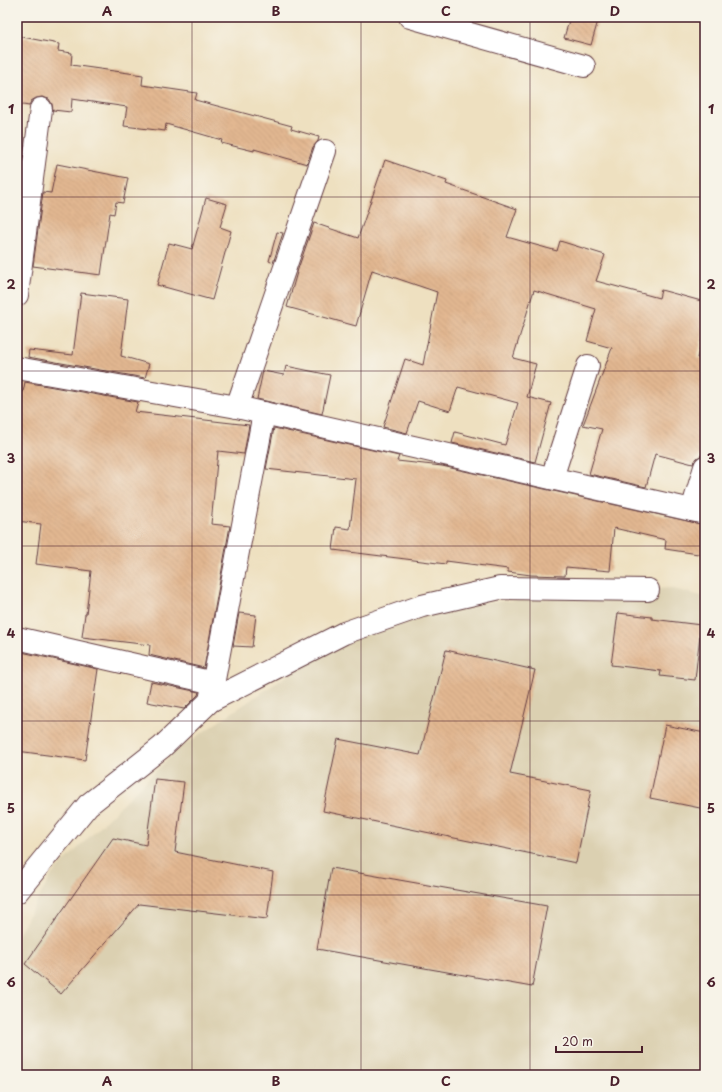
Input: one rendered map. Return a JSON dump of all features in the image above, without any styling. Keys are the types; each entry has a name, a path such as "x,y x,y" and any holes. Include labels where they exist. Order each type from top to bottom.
{"street":[{"path":"410,17 584,66"},
{"path":"17,295 41,109"},
{"path":"237,407 325,151"},
{"path":"552,478 588,366"},
{"path":"17,368 237,407 699,512 705,467"},
{"path":"212,692 264,414"},
{"path":"17,892 88,806 162,747 212,692 344,633 422,606 500,588 648,590"},
{"path":"17,638 212,692"}],"shaded area":[{"path":"670,588 705,597 705,1075 17,1075 17,936 53,873 178,749 356,629 480,603"}],"building":[{"path":"570,17 599,17 591,45 564,38"},
{"path":"17,36 59,44 58,51 72,53 71,65 143,75 142,85 197,93 195,100 292,126 291,129 319,137 318,141 313,147 307,164 254,149 254,151 221,143 222,140 166,124 165,131 124,126 127,107 72,99 71,112 53,110 49,99 42,97 31,101 29,106 17,104"},
{"path":"385,160 447,181 446,184 517,209 507,237 557,251 560,241 605,255 596,281 659,298 661,290 705,302 705,327 697,358 705,358 705,455 697,458 693,464 655,454 646,487 589,474 602,429 583,425 612,348 587,341 596,309 534,290 513,358 536,364 527,397 551,403 535,462 452,443 455,432 505,445 518,403 458,387 450,411 418,401 407,433 383,427 405,359 423,365 437,292 372,270 356,326 287,307 314,223 358,238"},
{"path":"57,164 128,178 123,203 116,202 114,214 110,213 101,275 33,266 43,192 51,193"},
{"path":"206,198 227,204 220,227 231,231 212,300 157,285 169,243 192,249"},
{"path":"277,232 283,233 273,263 269,261"},
{"path":"81,293 128,299 121,356 149,364 145,378 28,357 29,350 73,355"},
{"path":"286,366 330,375 322,414 257,399 263,371 284,375"},
{"path":"25,382 138,402 135,412 249,425 244,454 218,451 211,524 230,526 204,668 149,655 150,645 82,637 91,571 36,564 41,524 17,521 17,391 23,392"},
{"path":"274,428 399,456 397,461 442,466 705,525 705,555 665,549 666,540 614,528 610,571 566,567 565,576 531,575 508,572 508,569 446,561 446,564 333,550 336,527 350,529 356,479 266,469"},
{"path":"239,613 256,615 252,647 233,646"},
{"path":"618,613 701,625 695,680 660,676 661,671 611,665"},
{"path":"446,650 535,670 510,774 591,790 576,863 323,811 338,739 420,755"},
{"path":"17,651 98,669 85,760 17,751"},
{"path":"151,682 199,692 198,695 184,709 147,702"},
{"path":"665,725 705,733 705,809 650,798"},
{"path":"155,779 184,782 175,852 273,872 267,919 139,904 61,994 25,964 113,838 146,845"},
{"path":"331,868 547,906 532,987 317,949"}]}
